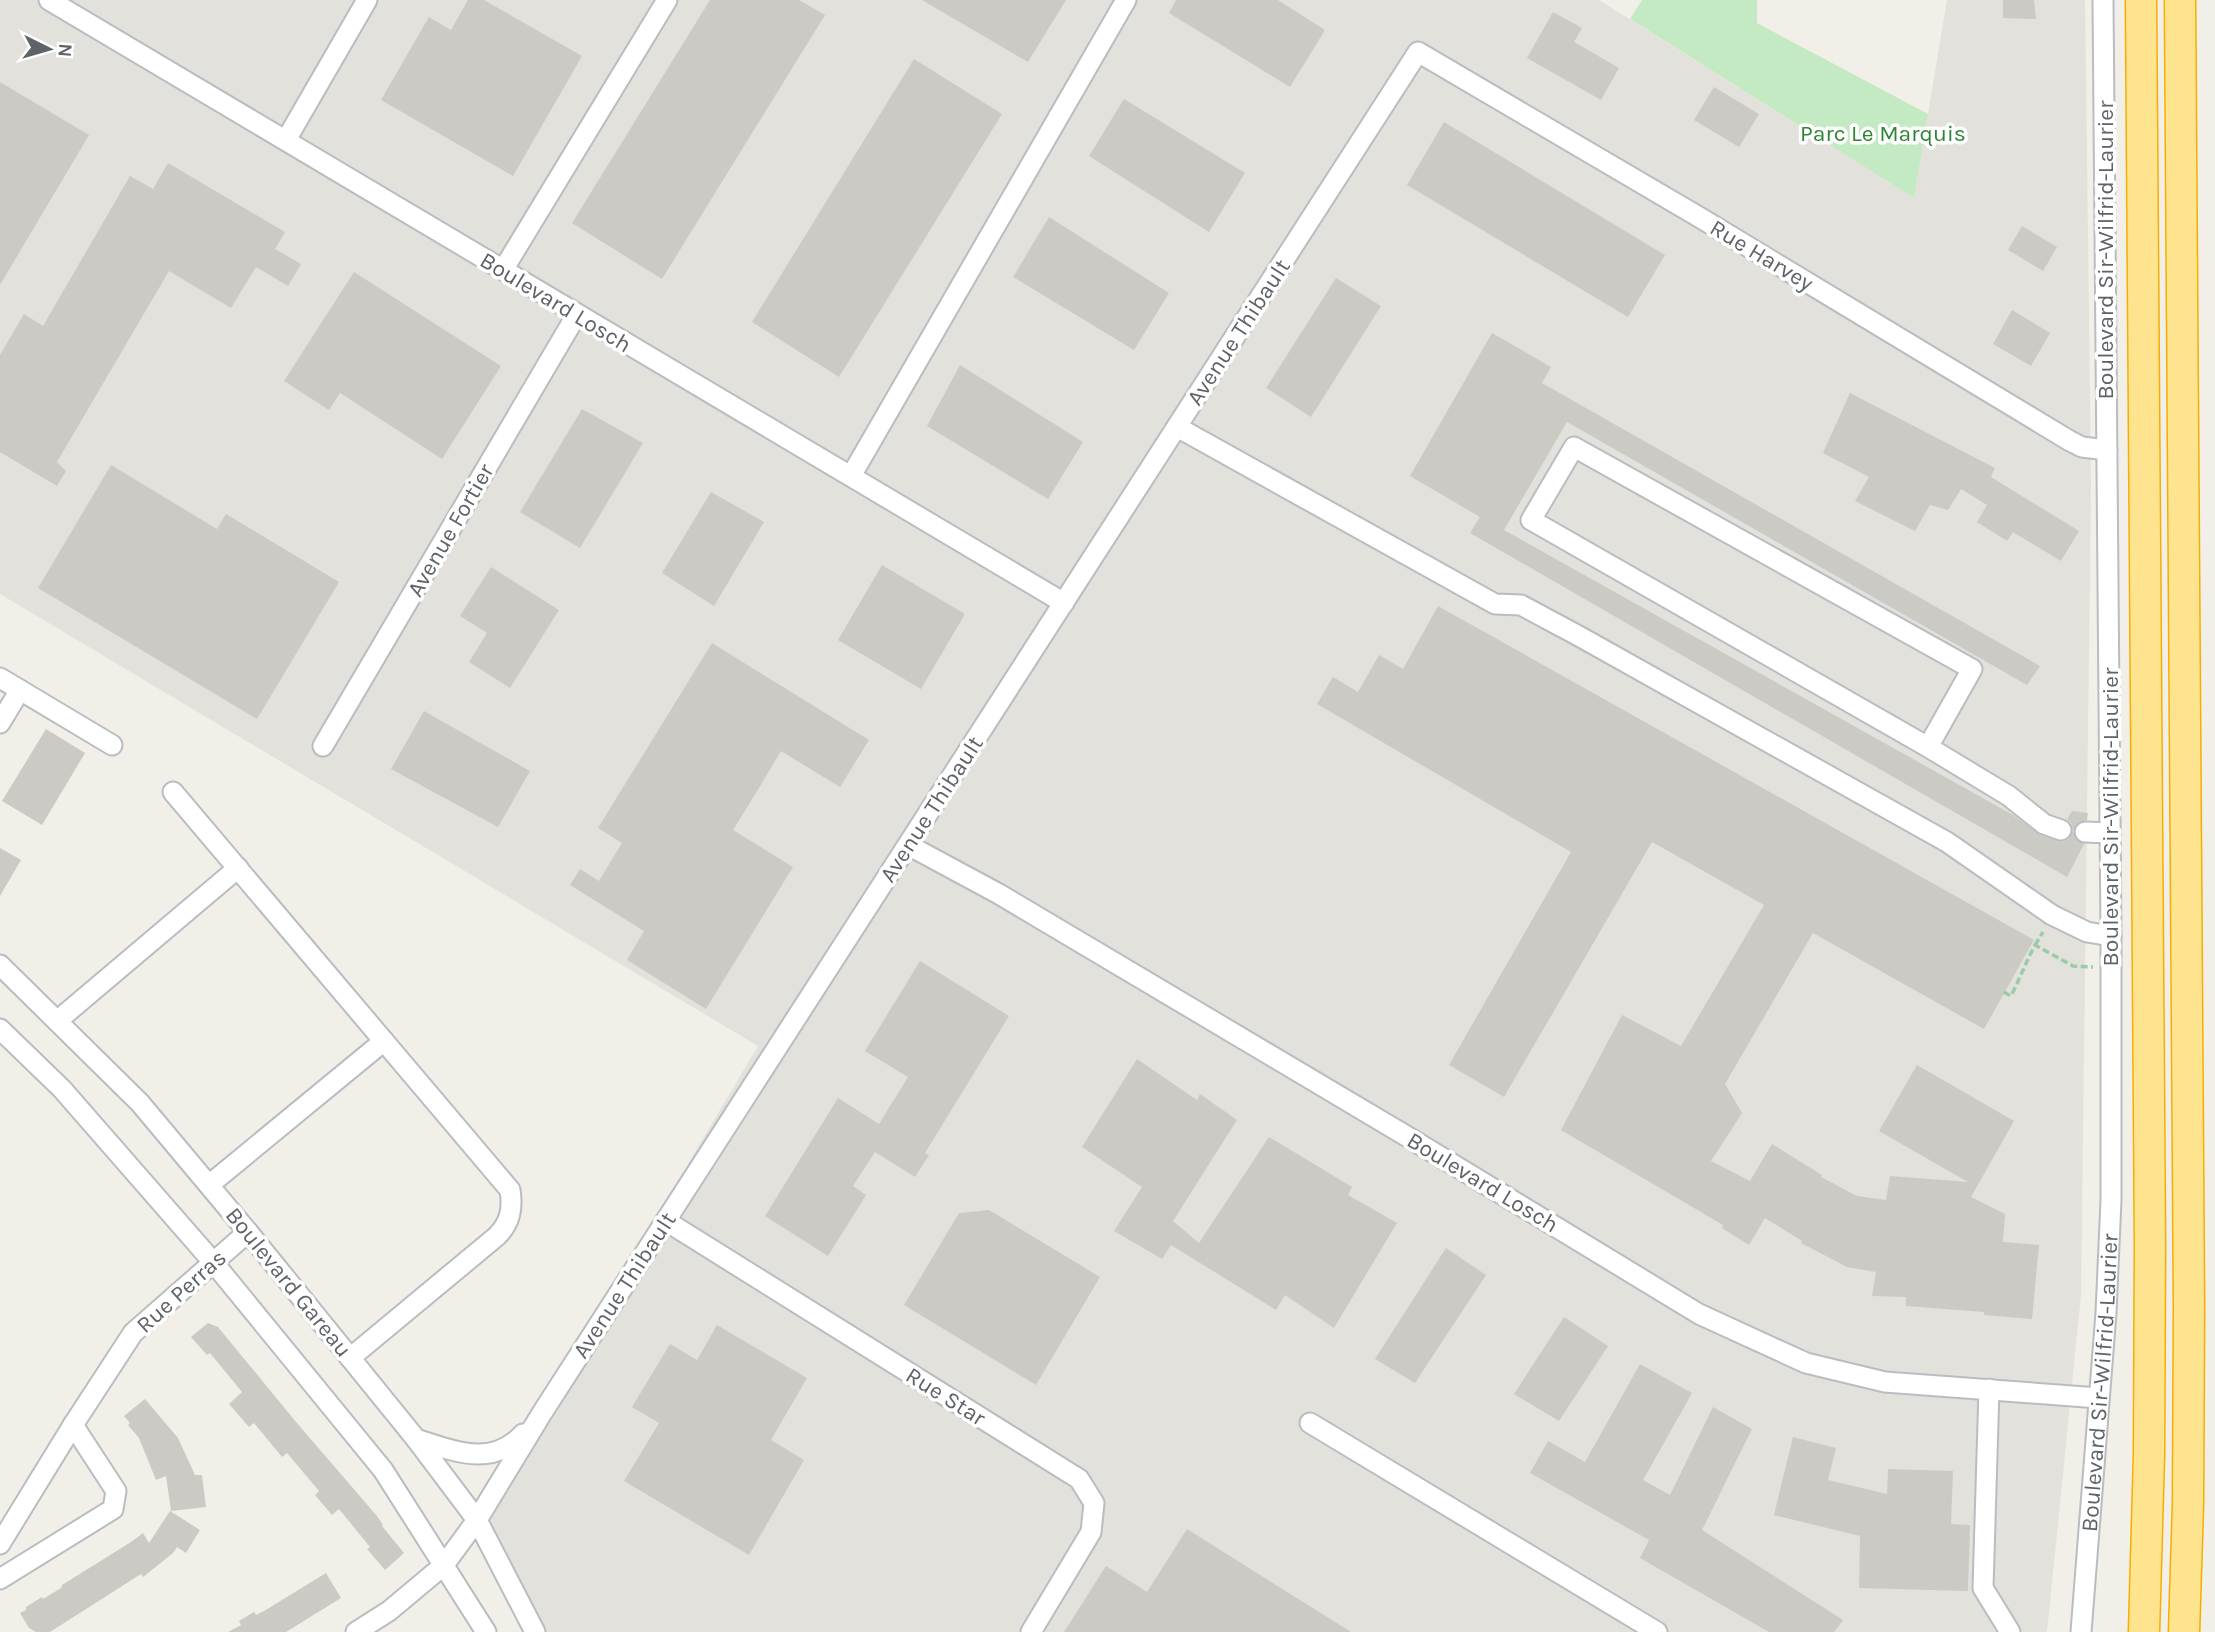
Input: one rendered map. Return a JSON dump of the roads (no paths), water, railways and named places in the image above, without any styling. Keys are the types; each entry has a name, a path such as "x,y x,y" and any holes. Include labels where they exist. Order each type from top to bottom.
{"highway":[{"name":"Boulevard Sir-Wilfrid-Laurier","path":"2141,0 2150,1245 2144,1632"},
{"path":"2180,0 2189,1308 2184,1632"},
{"path":"2138,1632 2146,1588"}],"street":[{"name":"Boulevard Losch","path":"49,0 1064,603"},
{"path":"286,141 367,0"},
{"path":"503,270 667,0"},
{"path":"851,476 1126,0"},
{"name":"Boulevard Sir-Wilfrid-Laurier","path":"2081,1632 2110,1233 2111,936 2103,0"},
{"name":"Rue Harvey","path":"1418,52 1711,224 2070,441 2082,447 2107,450"},
{"name":"Avenue Thibault","path":"356,1632 389,1611 444,1565 477,1520 542,1413 1418,52"},
{"name":"Avenue Fortier","path":"323,746 577,314"},
{"path":"1177,427 1495,604 1521,605 1845,784 1947,842 2052,915 2087,932 2111,936"},
{"path":"1928,747 1972,669 1574,447 1531,520 1928,747 2009,796 2044,824 2061,830"},
{"path":"0,678 112,745"},
{"path":"0,723 20,690"},
{"path":"173,792 510,1190 511,1214 507,1226 350,1358"},
{"path":"2085,832 2110,834"},
{"name":"Boulevard Losch","path":"908,845 999,894 1403,1133 1699,1314 1806,1363 1885,1382 2099,1398"},
{"path":"57,1021 238,868"},
{"name":"Boulevard Gareau","path":"0,965 140,1103 416,1439 477,1520 535,1632"},
{"name":"Boulevard Gareau","path":"0,1029 62,1089 213,1262 383,1471 486,1632"},
{"path":"209,1185 384,1041"},
{"name":"Rue Star","path":"666,1221 1079,1479 1094,1503 1091,1532 1031,1632"},
{"name":"Rue Perras","path":"0,1544 133,1333 248,1232"},
{"path":"1989,1389 1983,1588 2010,1632"},
{"path":"416,1439 464,1454 477,1455 499,1451 514,1445 542,1413"},
{"path":"1310,1423 1657,1632"},
{"path":"0,1579 113,1509 116,1491 73,1425"}],"park label":[{"name":"Parc Le Marquis","path":"1883,133"}]}
